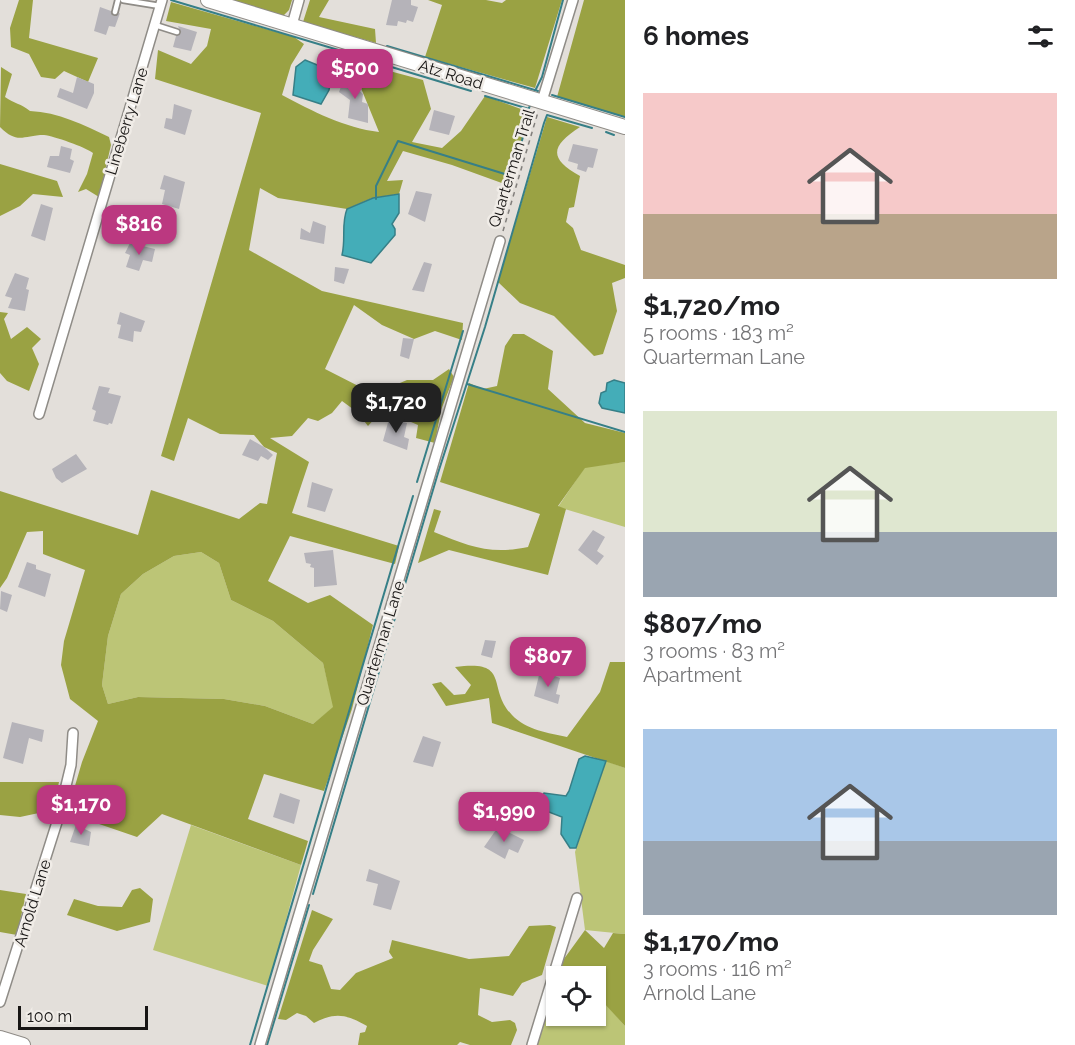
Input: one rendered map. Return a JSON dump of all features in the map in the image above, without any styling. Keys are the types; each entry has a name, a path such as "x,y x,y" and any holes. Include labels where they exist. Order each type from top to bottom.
{"street":[{"name":"Atz Road","path":"208,0 625,127"},
{"path":"292,25 299,0"},
{"path":"542,101 573,0"},
{"name":"Lineberry Lane","path":"39,414 161,3"},
{"name":"Quarterman Lane","path":"260,1045 500,241"},
{"name":"Arnold Lane","path":"0,1002 58,819 70,765 73,733"},
{"path":"532,1045 577,898"},
{"path":"0,1038 23,1045"}],"lane":[{"path":"115,12 118,0"},
{"path":"123,0 161,3"},
{"path":"155,25 177,32"}],"path":[{"name":"Quarterman Trail","path":"500,241 542,101"}],"green space":[{"path":"19,0 33,0 29,38 98,58 88,82 64,71 55,79 41,77 29,54 11,47 10,28"},
{"path":"226,0 292,0 289,10 283,16"},
{"path":"310,0 329,0 319,17 375,29 376,43 303,22"},
{"path":"428,0 486,0 502,3 506,0 562,0 535,88 425,57 442,5"},
{"path":"584,0 625,0 625,117 557,97"},
{"path":"171,2 294,37 304,44 291,65 282,95 329,118 366,130 379,132 354,71 356,62 423,80 431,109 412,142 442,148 461,131 485,96 529,112 510,186 452,165 403,151 387,181 403,180 399,194 372,198 347,209 278,198 260,188 249,250 322,291 463,323 462,340 435,331 414,339 382,325 354,305 325,369 374,394 407,380 433,380 449,369 454,377 441,410 435,443 416,438 418,425 397,416 377,416 368,426 357,412 342,401 332,413 318,421 308,418 292,436 270,438 309,462 292,513 399,546 395,564 290,536 268,581 308,603 330,595 373,625 352,709 324,791 264,774 248,819 308,841 301,865 162,814 137,837 67,813 82,762 98,721 70,699 61,665 64,641 85,570 43,554 43,531 27,532 7,578 0,588 0,491 138,535 151,490 239,519 260,503 267,504 277,453 264,447 254,435 220,434 188,418 174,461 161,456 261,113 155,79 158,50 191,64 207,46 211,29 166,21","holes":["201,552 219,563 231,600 273,621 323,663 333,707 313,724 265,706 224,699 138,697 108,704 102,685 108,636 121,594 143,574 174,556"]},
{"path":"1,67 12,74 5,97 8,99 30,111 61,117 109,137 111,145 99,197 86,189 78,192 87,174 93,153 49,136 37,135 21,138 12,136 0,127"},
{"path":"547,117 580,127 563,140 557,152 562,163 580,176 574,207 569,208 566,222 573,228 581,250 625,265 625,278 612,283 617,311 603,354 594,356 554,316 520,303 498,282"},
{"path":"0,164 57,181 63,197 33,194 20,206 0,216"},
{"path":"0,312 8,313 4,319 11,339 27,327 41,339 32,348 39,364 29,391 7,381 0,373"},
{"path":"513,334 524,334 553,351 548,389 585,423 625,433 625,462 585,468 558,506 566,509 548,575 449,550 418,563 434,509 441,511 434,532 479,548 502,550 528,547 540,514 440,482 469,383 483,389 497,386 505,346"},
{"path":"625,462 625,527 558,507 585,467"},
{"path":"201,552 219,563 231,600 273,621 323,663 334,707 313,724 265,706 224,699 138,697 108,704 102,685 108,636 121,594 143,574 174,556"},
{"path":"610,662 625,662 625,768 492,723 489,698 446,706 432,684 441,682 454,695 465,694 471,685 455,667 484,667 495,678 504,705 512,715 538,730 567,737 600,692"},
{"path":"606,761 625,768 625,934 585,930 575,852"},
{"path":"0,782 59,782 53,810 20,817 0,815"},
{"path":"191,825 301,865 268,986 153,950"},
{"path":"140,888 153,899 150,922 117,931 67,915 74,899 98,906 122,907 132,890"},
{"path":"0,890 26,894 17,935 0,932"},
{"path":"312,910 333,919 313,950 309,961 322,965 331,989 340,990 356,973 393,958 389,952 392,940 469,959 509,956 529,926 556,927 542,975 522,983 513,996 480,988 478,1015 492,1022 510,1020 515,1023 517,1030 511,1045 470,1045 460,1042 457,1045 358,1045 360,1033 365,1032 367,1026 347,1017 328,1017 314,1023 306,1016 297,1013 286,1020 278,1019"},
{"path":"585,930 604,948 613,933 625,934 625,1026 606,1005 606,966 560,966"},
{"path":"606,1004 625,1026 625,1045 536,1045 546,1012 546,1026 606,1026"}],"water":[{"path":"305,60 332,71 329,90 321,104 293,95 296,67"},
{"path":"399,194 399,213 392,224 395,235 371,263 342,255 347,209 373,198"},
{"path":"614,380 625,383 625,413 602,408 599,403 601,393 606,391 607,383"},
{"path":"585,756 606,761 576,848 570,848 561,834 562,817 541,809 540,800 544,793 566,796 579,759"}],"building":[{"path":"392,0 411,0 411,5 418,7 413,22 398,21 397,26 386,25"},
{"path":"100,7 111,11 113,16 120,13 115,27 109,26 106,35 94,31"},
{"path":"178,26 197,32 191,51 173,47 176,36 181,33"},
{"path":"349,73 355,75 356,88 363,94 362,102 368,104 368,123 348,118 350,100 339,92 342,84 346,85"},
{"path":"77,77 94,84 94,93 87,109 57,97 60,88 73,93"},
{"path":"174,104 192,110 185,135 164,128 166,118 172,119"},
{"path":"434,110 455,116 449,135 429,130"},
{"path":"573,144 598,149 593,168 588,167 586,172 577,169 578,164 568,161"},
{"path":"61,146 72,149 70,159 74,161 70,173 47,167 50,156 59,156"},
{"path":"164,175 185,182 179,209 162,204 165,190 160,189"},
{"path":"416,191 432,194 425,222 408,214"},
{"path":"41,204 53,208 45,241 31,236"},
{"path":"313,221 326,226 324,244 300,239 301,228 310,233"},
{"path":"130,243 155,249 152,262 143,260 139,271 126,267 130,255 125,253"},
{"path":"424,262 432,264 424,292 412,290"},
{"path":"335,267 349,269 344,284 334,281"},
{"path":"15,273 29,278 25,311 8,308 12,298 5,296"},
{"path":"120,312 145,321 141,332 134,331 133,342 118,338 121,325 117,324"},
{"path":"403,338 414,339 409,359 400,356"},
{"path":"99,386 110,388 108,393 121,396 112,424 93,421 96,411 92,409"},
{"path":"389,419 407,423 404,437 409,439 407,450 383,441"},
{"path":"250,439 273,455 268,460 261,456 258,461 242,455"},
{"path":"76,454 87,469 62,483 56,478 52,469"},
{"path":"312,482 333,489 325,512 307,507"},
{"path":"593,530 605,537 597,551 604,556 597,565 578,550"},
{"path":"333,550 337,585 314,587 314,568 310,567 311,564 306,563 304,553"},
{"path":"27,562 36,565 36,569 51,574 45,597 18,587"},
{"path":"1,591 12,595 7,612 0,609"},
{"path":"485,640 496,641 492,658 481,655"},
{"path":"540,671 560,678 556,694 560,695 558,704 534,696"},
{"path":"12,722 44,730 42,742 29,738 23,764 3,758"},
{"path":"423,736 441,742 433,767 413,762"},
{"path":"280,793 300,800 294,824 273,817"},
{"path":"76,825 91,832 89,846 70,842"},
{"path":"498,827 524,840 518,853 509,849 505,859 484,847"},
{"path":"369,869 400,881 391,910 373,905 378,884 366,881"}],"waterway":[{"path":"171,0 345,52"},
{"path":"536,89 542,77 563,0"},
{"path":"387,46 538,91"},
{"path":"355,56 471,91"},
{"path":"552,95 625,117"},
{"path":"485,96 529,109"},
{"path":"376,199 376,186 398,141 508,175 516,165 530,106"},
{"path":"313,894 438,473 485,327 544,123 547,115 592,128"},
{"path":"606,132 614,135"},
{"path":"417,482 463,331"},
{"path":"467,384 625,432"},
{"path":"250,1045 413,496"},
{"path":"267,1045 309,905"}]}
